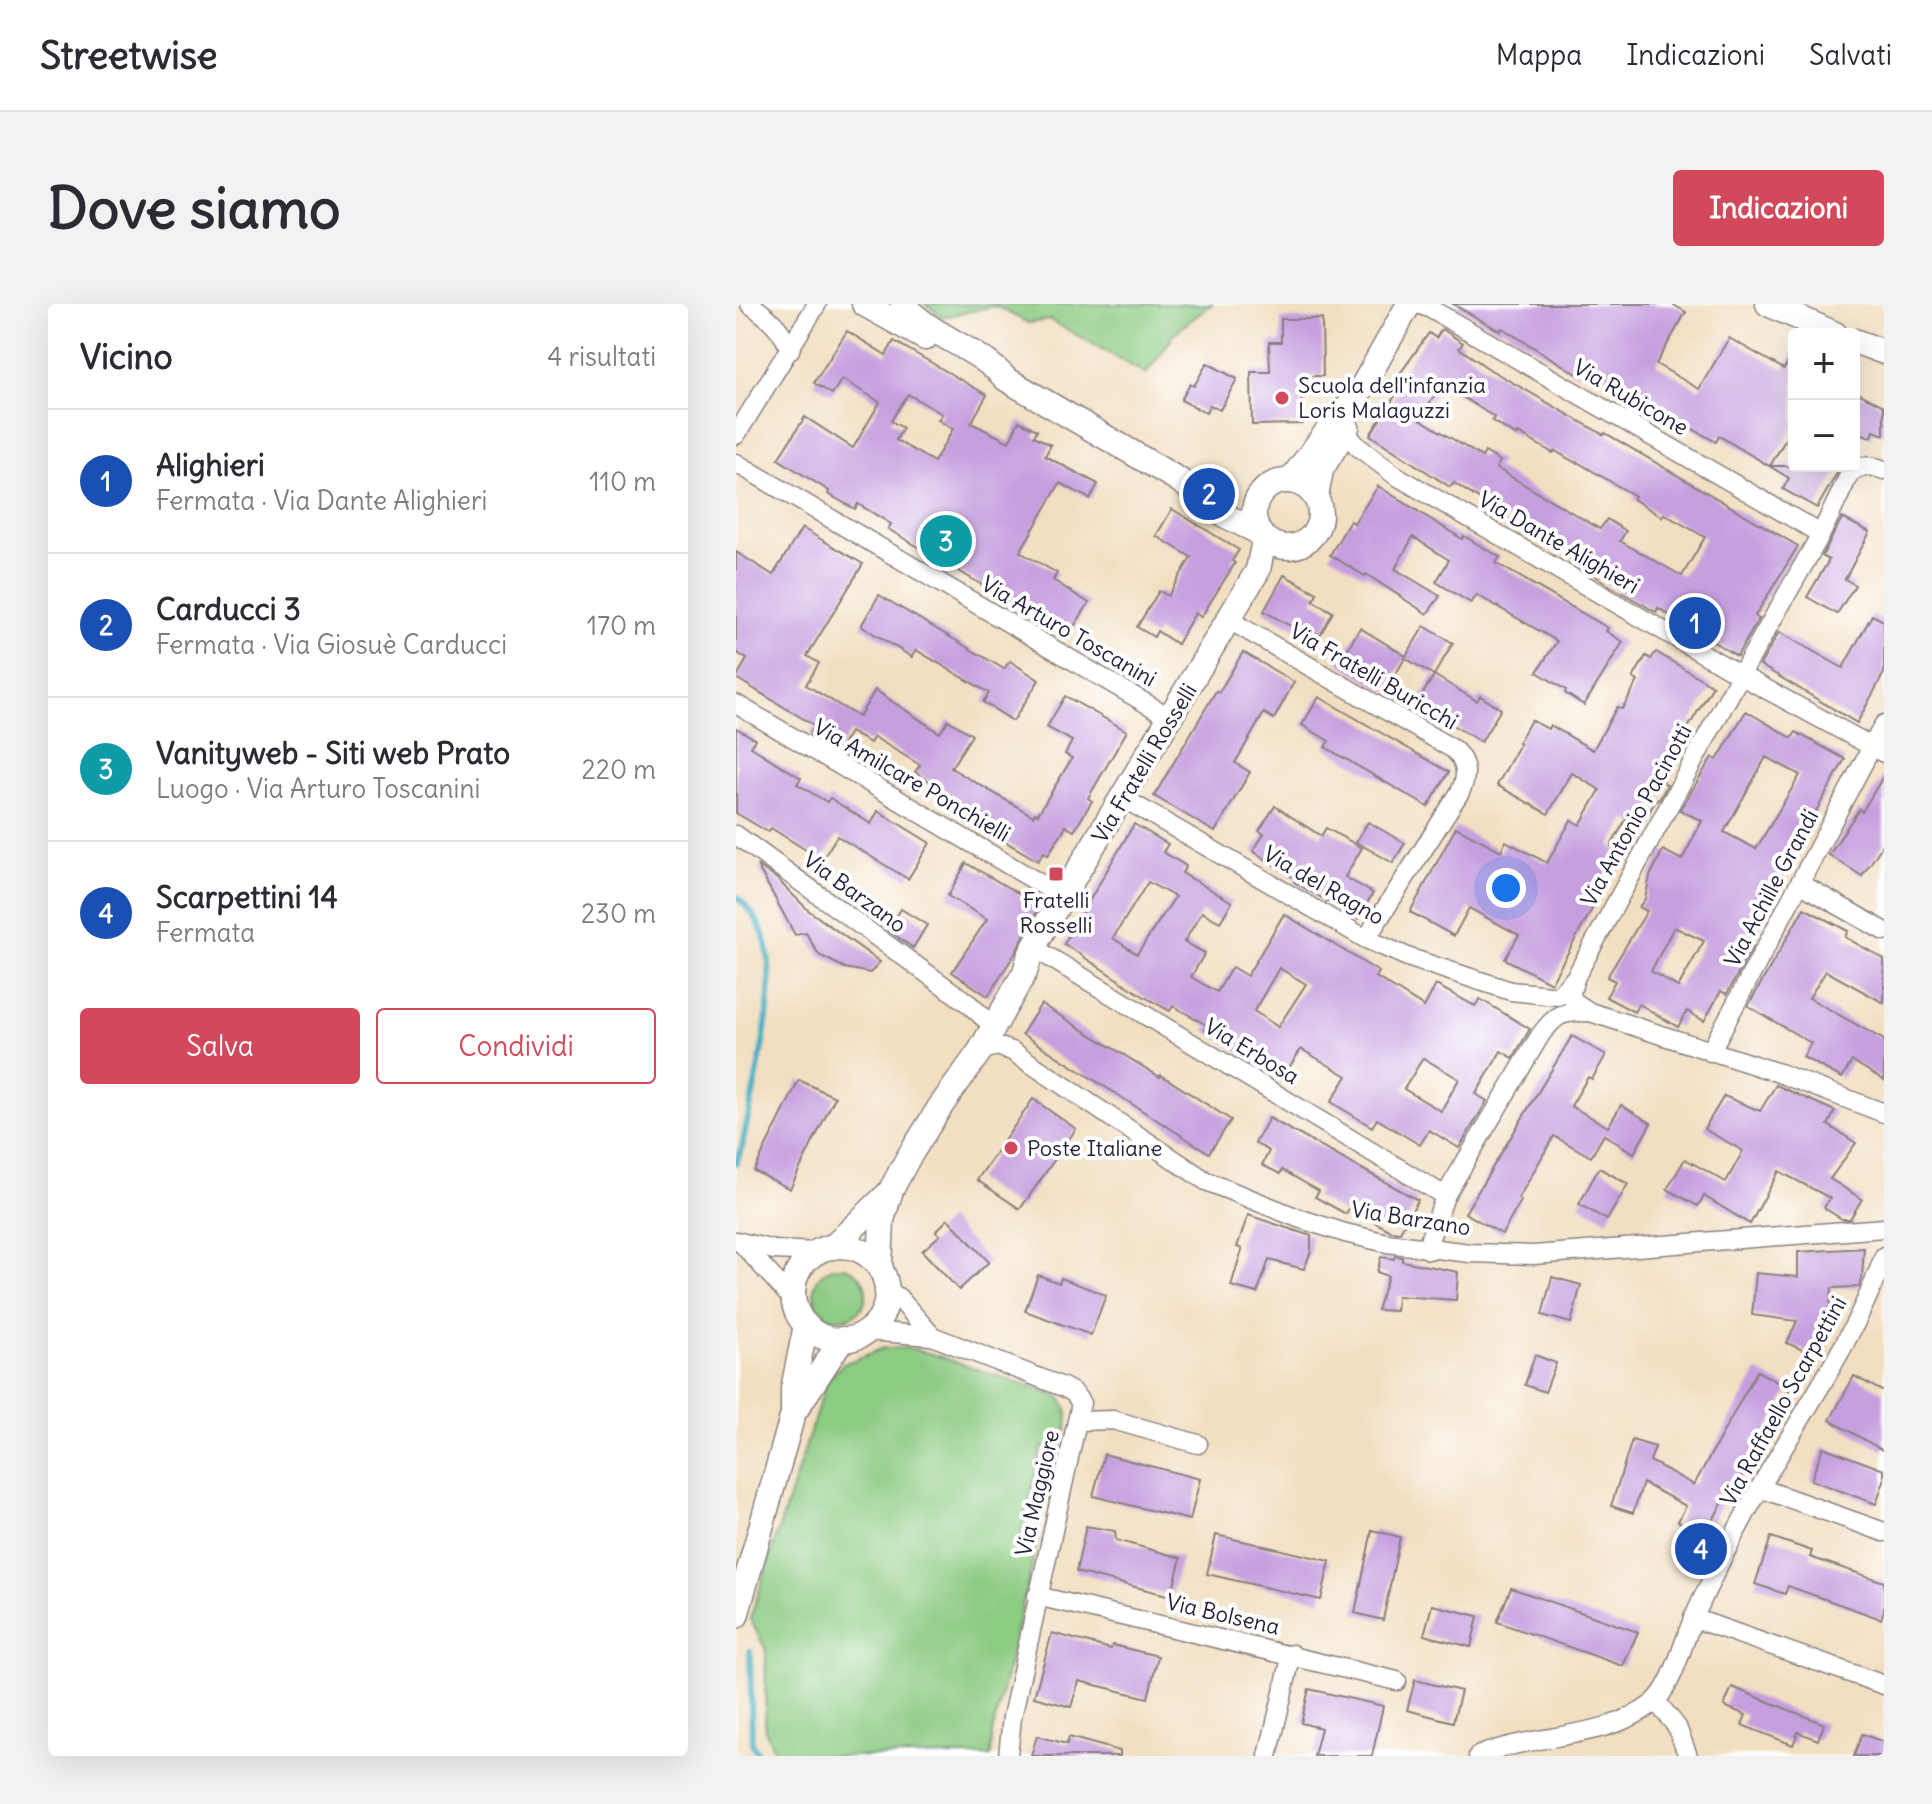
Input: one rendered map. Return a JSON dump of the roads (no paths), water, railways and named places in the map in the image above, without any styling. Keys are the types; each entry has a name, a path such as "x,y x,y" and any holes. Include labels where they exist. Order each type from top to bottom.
{"street":[{"path":"750,304 779,328 790,350"},
{"path":"736,435 817,304"},
{"path":"864,304 991,377 1006,379"},
{"path":"903,304 920,321 994,366 1006,379 1179,480 1224,515 1274,545 1291,548 1304,543 1318,527 1320,507 1316,497 1300,483 1290,481 1270,485 1256,501 1254,522 1260,534"},
{"path":"1316,497 1321,470 1345,431 1356,398 1409,304"},
{"name":"Via Rubicone","path":"1417,304 1429,308 1821,534"},
{"path":"1768,304 1822,328"},
{"path":"1860,343 1884,352"},
{"path":"1290,481 1356,398"},
{"name":"Via Dante Alighieri","path":"1345,431 1357,446 1395,475 1740,675 1878,750"},
{"name":"Via Arturo Toscanini","path":"736,463 1171,718"},
{"name":"Via Antonio Pacinotti","path":"1575,978 1740,675 1821,534 1850,473 1858,467 1870,465 1884,470"},
{"path":"1179,480 1228,498 1256,501"},
{"name":"Via Fratelli Rosselli","path":"891,1190 940,1107 980,1051 1063,897 1258,570 1263,545 1260,534"},
{"name":"Via Fratelli Rosselli","path":"1258,570 1291,548"},
{"name":"Via Fratelli Buricchi","path":"1229,620 1453,749 1464,762 1466,769 1460,792 1366,939"},
{"name":"Via Amilcare Ponchielli","path":"736,704 1063,897"},
{"name":"Via Achille Grandi","path":"1710,1052 1878,750 1884,724"},
{"name":"Via del Ragno","path":"1123,798 1366,939 1410,958 1511,991"},
{"name":"Via Barzano","path":"736,835 984,1018"},
{"path":"1801,884 1884,931"},
{"name":"Via Fratelli Rosselli","path":"940,1107 964,1052 984,1018 1015,966 1032,952"},
{"name":"Via Erbosa","path":"1032,952 1445,1196"},
{"path":"1511,991 1558,996 1575,978"},
{"path":"1575,978 1570,996 1590,1012 1779,1073 1884,1113"},
{"path":"1511,991 1537,1007 1545,1017 1541,1034"},
{"path":"1429,1250 1429,1241 1445,1196 1541,1034 1555,1016 1566,1012 1590,1012"},
{"name":"Via Barzano","path":"980,1051 997,1046 1012,1051 1176,1163 1223,1190 1345,1233 1429,1250 1534,1255 1884,1228"},
{"path":"891,1190 882,1220 883,1310 867,1331 842,1339 822,1336 806,1325 798,1314 794,1284 798,1272 808,1258 825,1249 891,1190"},
{"path":"740,1243 859,1250 883,1278"},
{"path":"740,1243 794,1301"},
{"name":"Via Raffaello Scarpettini","path":"1656,1701 1693,1618 1760,1488 1856,1324 1884,1256"},
{"name":"Via Maggiore","path":"883,1278 932,1336"},
{"path":"736,1616 793,1414 793,1389 806,1325"},
{"name":"Via Maggiore","path":"867,1331 932,1336 1069,1390 1081,1403 1037,1596 1012,1717 1008,1756"},
{"path":"793,1414 842,1339"},
{"path":"1078,1421 1113,1420 1198,1444"},
{"path":"1760,1488 1884,1532"},
{"name":"Via Bolsena","path":"1037,1596 1397,1681"},
{"path":"1693,1618 1884,1685"},
{"path":"1268,1756 1292,1654"},
{"path":"1478,1756 1626,1720 1656,1701 1677,1727 1688,1756"}],"waterway":[{"path":"736,896 751,912 762,931 770,979 759,1068 736,1163"},
{"path":"750,1651 752,1744 760,1756"}],"place":[{"name":"Scuola dell'infanzia Loris Malaguzzi","path":"1282,398"},
{"name":"Carducci 3","path":"1209,494"},
{"name":"Vanityweb - Siti web Prato","path":"946,541"},
{"name":"Alighieri","path":"1695,623"},
{"name":"Fratelli Rosselli","path":"1056,874"},
{"name":"Poste Italiane","path":"1011,1148"},
{"name":"Scarpettini 14","path":"1701,1549"}]}
